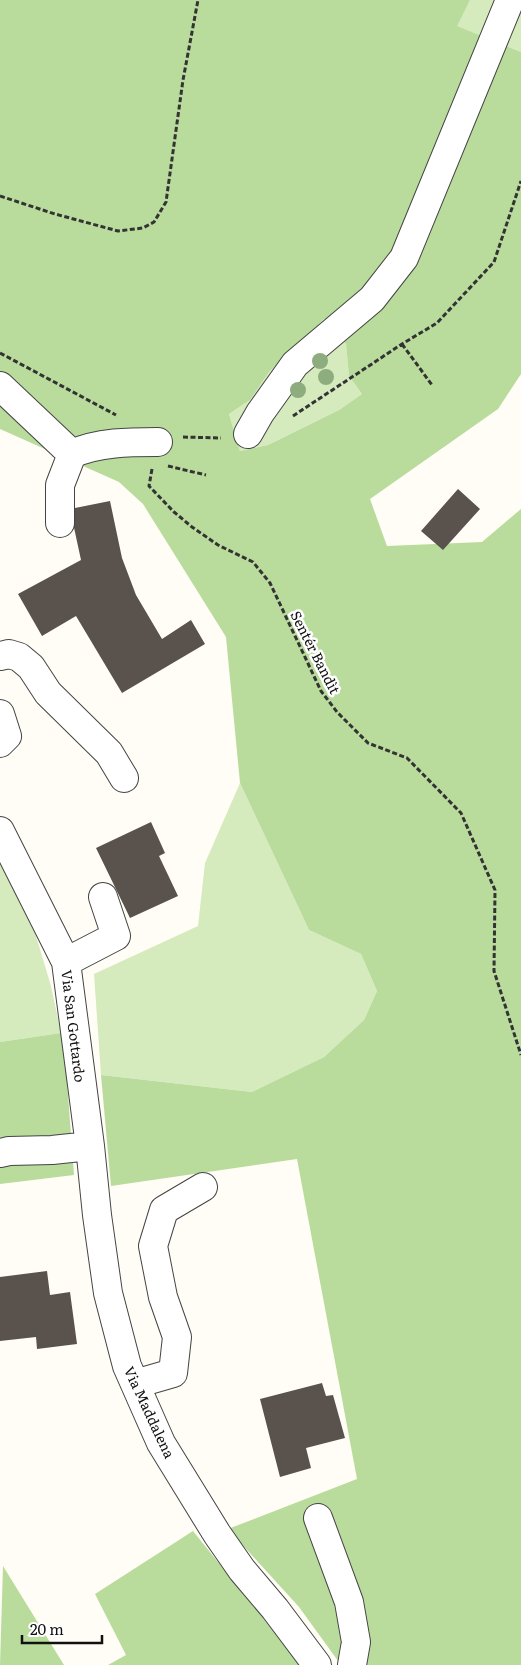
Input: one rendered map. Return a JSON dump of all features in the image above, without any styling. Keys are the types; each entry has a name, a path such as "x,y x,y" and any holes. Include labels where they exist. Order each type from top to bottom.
{"street":[{"path":"248,434 260,412 295,364 372,299 404,258 510,0"},
{"path":"0,386 72,454"},
{"path":"60,523 60,485 72,454 84,448 168,439"},
{"path":"0,656 9,654 18,657 31,667 48,693 108,753 124,778"},
{"path":"0,714 7,736 0,744"},
{"name":"Via San Gottardo","path":"0,831 66,962 90,1146"},
{"path":"66,962 116,936 103,897"},
{"path":"0,1153 8,1150 52,1150 90,1146"},
{"name":"Via Maddalena","path":"90,1146 108,1293 127,1366 161,1443 218,1534 242,1570 275,1609 317,1665"},
{"path":"135,1384 173,1373 177,1337 163,1297 153,1246 164,1210 203,1187"},
{"path":"318,1518 349,1602 356,1642 352,1665"}],"path":[{"path":"0,196 55,214 118,230 143,228 154,222 166,202 183,80 198,0"},
{"path":"287,420 437,322 494,262 521,181"},
{"path":"402,344 432,385"},
{"path":"0,353 119,417"},
{"path":"168,439 217,438 248,434"},
{"path":"172,468 206,475"},
{"name":"Sentér Bandìt","path":"149,486 174,512 192,527 218,545 253,562 270,583 321,691 337,712 368,743 407,758 461,813 495,890 494,971 521,1055"}],"green space":[{"path":"0,0 470,0 457,26 521,52 521,374 498,409 370,499 387,546 482,542 521,509 521,1665 341,1665 299,1607 228,1529 357,1479 297,1159 111,1186 101,1075 252,1092 324,1057 364,1020 377,991 361,954 309,930 240,783 226,637 143,504 119,482 0,429","holes":["324,319 346,344 349,376 362,394 339,410 268,445 240,451 229,414 250,400 269,372"]},
{"path":"470,0 521,0 521,52 456,26"},
{"path":"324,319 346,344 349,376 362,394 339,410 268,445 240,451 229,414 250,400 269,372"},
{"path":"240,783 309,930 361,954 377,991 364,1020 324,1057 252,1092 101,1075 94,974 198,926 205,863"},
{"path":"0,862 33,926 51,986 61,1033 0,1042"},
{"path":"61,1033 66,1068 74,1175 0,1184 0,1042"},
{"path":"193,1531 301,1665 108,1665 126,1655 95,1594"},
{"path":"3,1566 64,1665 0,1665"}],"building":[{"path":"458,489 480,509 443,550 421,531"},
{"path":"110,501 122,558 136,595 162,639 191,620 205,644 122,693 76,616 42,636 18,594 81,560 70,509"},
{"path":"151,822 165,853 159,856 178,896 130,918 96,848"},
{"path":"47,1271 50,1295 70,1292 77,1344 37,1349 36,1337 0,1341 0,1277"},
{"path":"322,1383 326,1396 333,1395 345,1438 306,1448 311,1468 280,1477 260,1399"}]}
